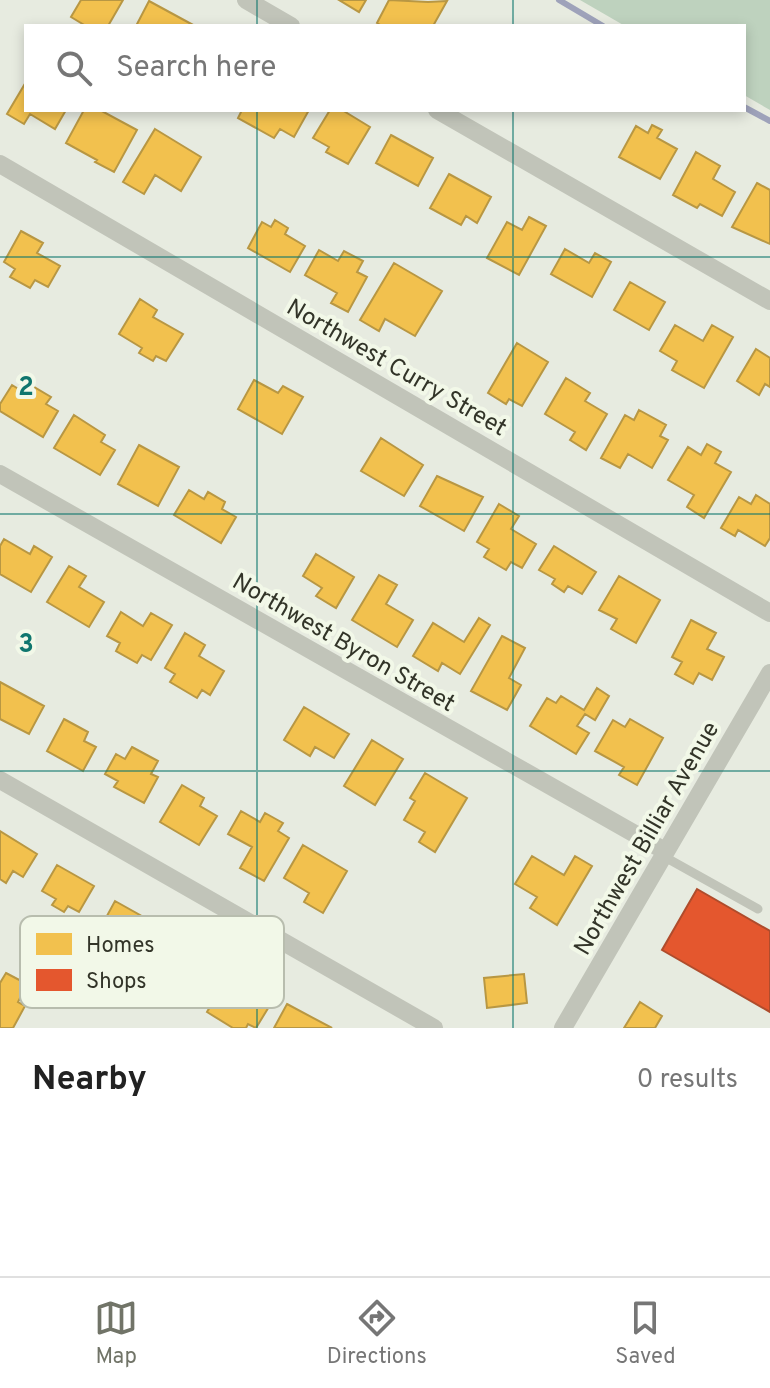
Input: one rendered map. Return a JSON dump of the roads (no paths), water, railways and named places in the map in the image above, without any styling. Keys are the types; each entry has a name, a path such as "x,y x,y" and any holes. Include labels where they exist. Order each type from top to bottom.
{"street":[{"path":"246,0 288,24"},
{"path":"440,112 770,301"},
{"name":"Northwest Curry Street","path":"0,164 770,613"},
{"name":"Northwest Byron Street","path":"0,474 664,853"},
{"name":"Northwest Billiar Avenue","path":"563,1028 770,673"},
{"path":"0,780 238,916"},
{"path":"284,942 434,1028"}],"lane":[{"path":"664,853 758,909"}],"waterway":[{"path":"559,0 600,24"},
{"path":"746,108 770,121"}]}
